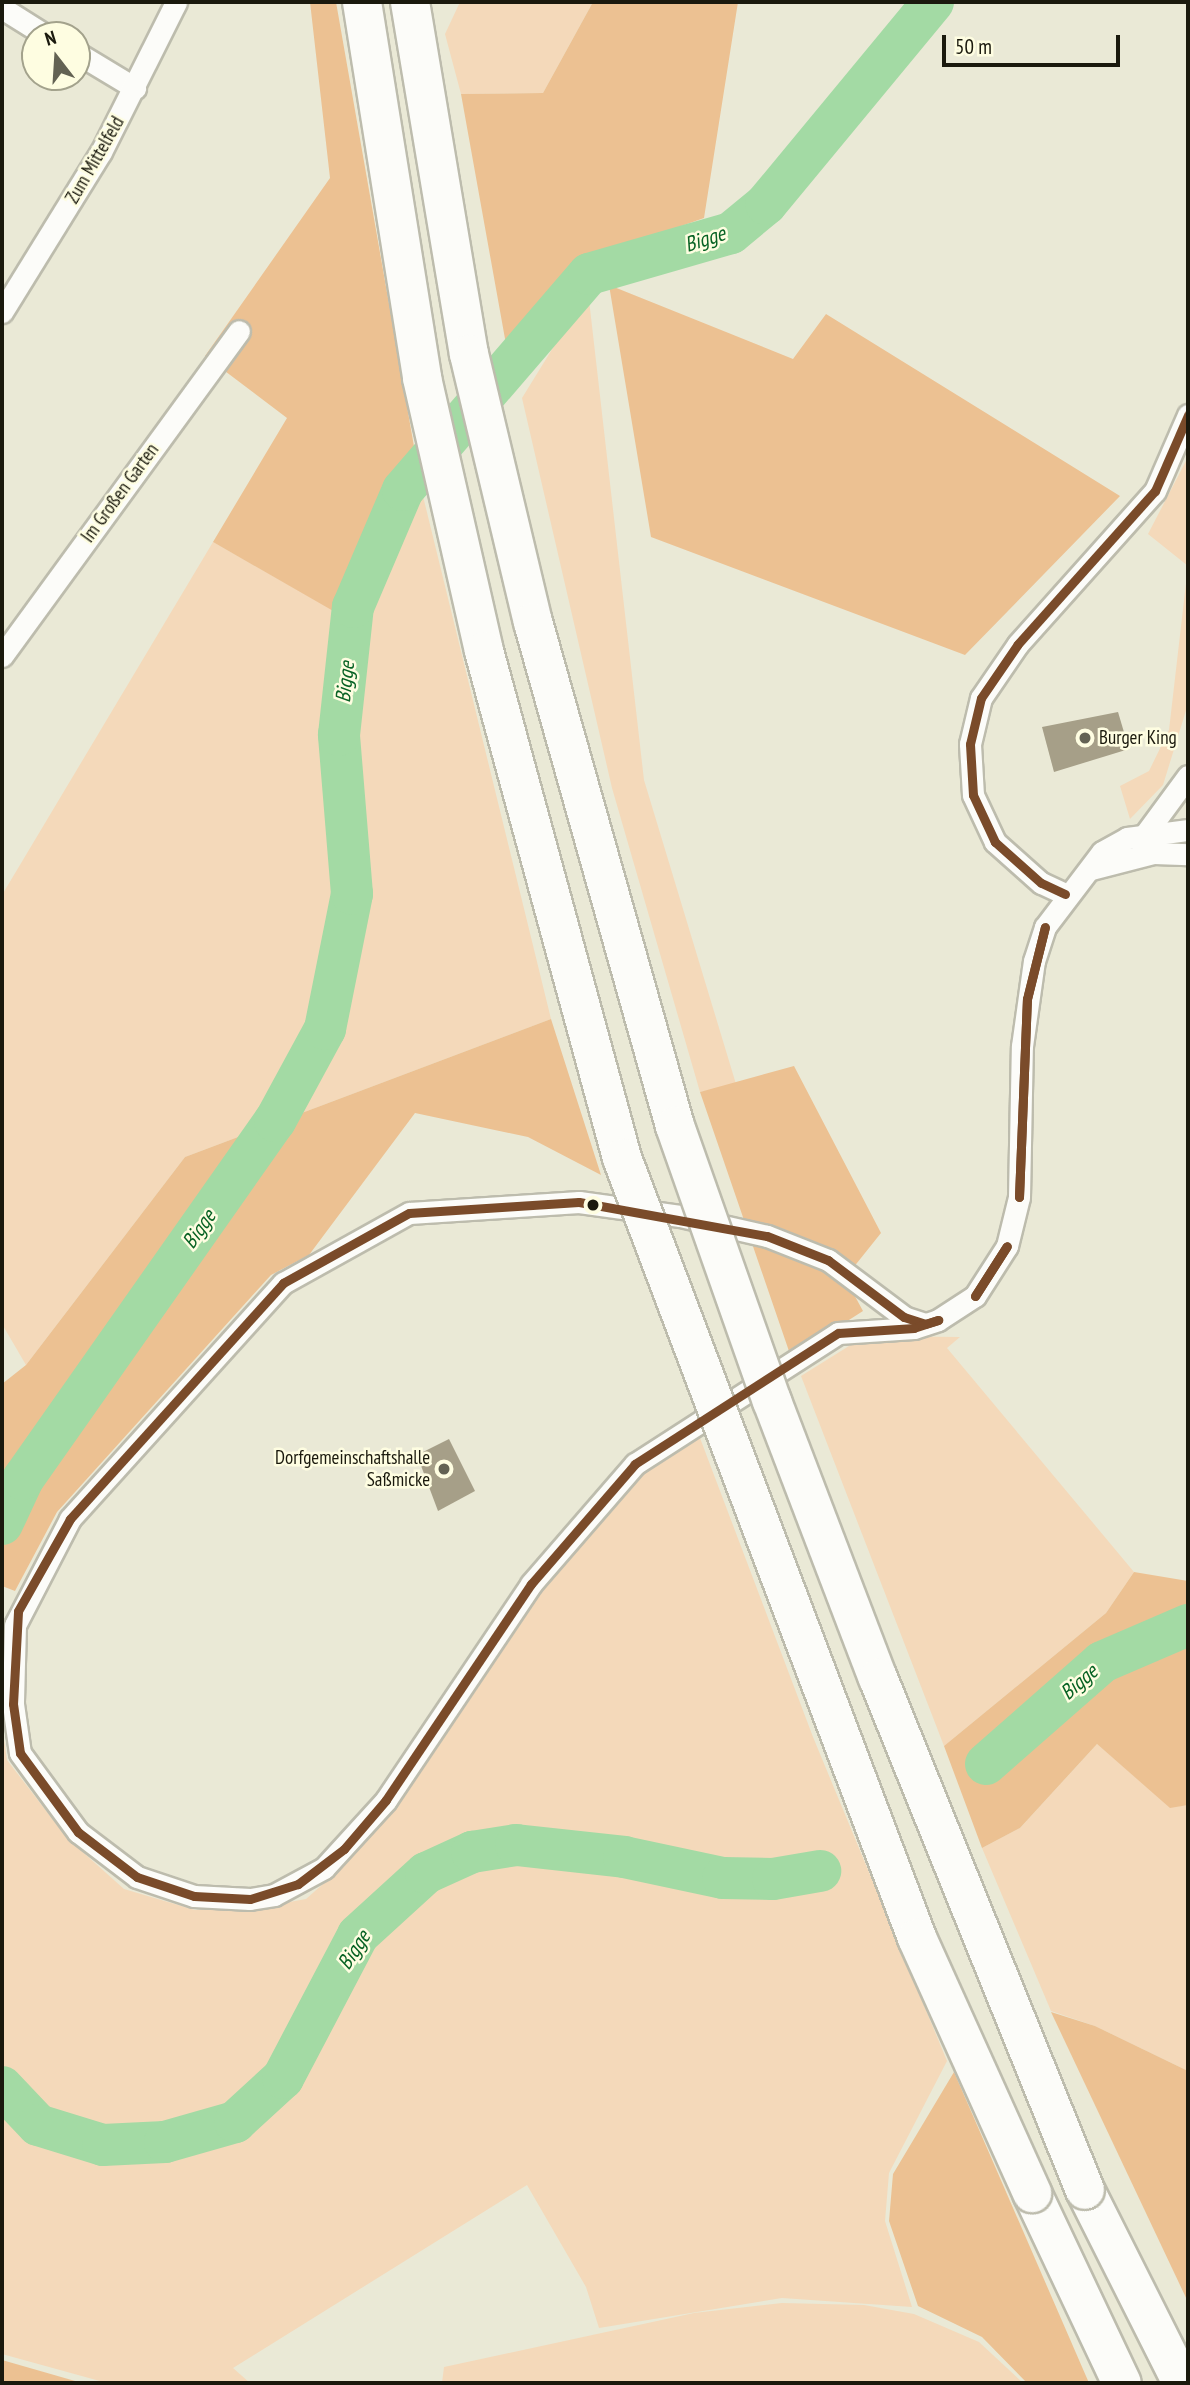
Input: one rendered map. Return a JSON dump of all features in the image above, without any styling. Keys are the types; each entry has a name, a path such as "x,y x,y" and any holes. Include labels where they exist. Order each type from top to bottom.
{"highway":[{"path":"362,2 425,392 484,651 622,1158 917,1938 1032,2193 1122,2383"},
{"path":"410,2 475,381 537,635 675,1126 868,1653 1085,2190 1182,2383"}],"street":[{"name":"Zum Mittelfeld","path":"2,312 135,88 176,2"},
{"path":"2,8 23,21"},
{"path":"91,61 135,88"},
{"name":"Im Großen Garten","path":"2,656 239,331"},
{"path":"1065,894 1041,883 995,842 973,795 970,744 981,698 1018,644 1155,491 1188,415"},
{"path":"1146,833 1188,776"},
{"path":"932,1322 904,1317 828,1260 767,1236 680,1216 579,1202 410,1213 282,1283 70,1519 10,1609 13,1692 20,1753 78,1832 137,1877 183,1892 274,1895 324,1868 386,1800 531,1584 635,1464 838,1333 932,1322 975,1296 1007,1246 1020,1197 1027,999 1045,927 1065,894 1091,869 1102,852 1146,833 1188,830"},
{"path":"1091,869 1154,853 1188,854"}],"shaded area":[{"path":"310,2 336,2 422,492 342,616 213,542 287,418 205,356 330,178"},
{"path":"460,2 593,2 543,93 461,94 445,34"},
{"path":"593,2 738,2 704,218 585,260 509,361 461,94 543,93"},
{"path":"609,285 793,359 826,314 1120,496 965,655 651,537"},
{"path":"588,291 644,780 736,1084 700,1092 612,788 522,398"},
{"path":"1188,457 1188,566 1148,534"},
{"path":"422,492 551,1019 185,1157 26,1365 2,1324 2,895 213,542 342,615"},
{"path":"1188,566 1188,704 1163,785 1130,819 1120,786 1149,771 1169,730"},
{"path":"551,1019 601,1175 528,1137 415,1113 309,1255 271,1275 57,1512 15,1591 2,1586 2,1384 26,1365 185,1157"},
{"path":"794,1066 881,1233 845,1278 863,1311 791,1357 700,1092"},
{"path":"865,1336 960,1337 947,1348 1134,1572 1106,1613 944,1746 801,1376"},
{"path":"700,1438 813,1737 947,2061 889,2173 885,2221 912,2307 782,2298 599,2328 586,2287 527,2185 233,2368 250,2383 107,2383 2,2354 2,1726 7,1760 67,1838 124,1889 195,1910 251,1909 306,1899 348,1862 539,1592 640,1475"},
{"path":"1134,1572 1188,1581 1188,1805 1170,1808 1097,1744 1020,1828 982,1848 944,1746 1106,1613"},
{"path":"1097,1744 1170,1807 1188,1805 1188,2071 1095,2026 1051,2011 982,1848 1020,1828"},
{"path":"1051,2012 1095,2026 1188,2071 1188,2302"},
{"path":"954,2072 1089,2383 1027,2383 982,2337 918,2306 889,2221 893,2174"},
{"path":"782,2303 864,2305 914,2314 979,2342 1023,2383 442,2383 444,2367 694,2313"},
{"path":"2,2360 82,2383 2,2383"}],"building":[{"name":"Burger King","path":"1118,712 1129,749 1054,772 1042,727"},
{"name":"Dorfgemeinschaftshalle Saßmicke","path":"449,1439 475,1491 438,1511 417,1455"}],"waterway":[{"name":"Bigge","path":"2,1524 23,1479 275,1121 325,1029 352,894 339,735 353,607 403,490 589,274 731,233 766,204 933,2"},
{"name":"Bigge","path":"986,1764 1102,1662 1188,1625"},
{"name":"Bigge","path":"2,2087 38,2125 103,2145 165,2142 235,2122 283,2078 358,1935 426,1873 472,1852 516,1845 624,1857 723,1878 773,1879 820,1871"}],"transit line":[{"path":"1065,894 1041,883 995,842 973,795 970,744 981,698 1018,644 1155,491 1188,415"},
{"path":"1027,999 1045,927"},
{"path":"1027,999 1045,927"},
{"path":"1019,1197 1027,999"},
{"path":"1019,1197 1027,999"},
{"path":"579,1202 767,1236 828,1260 904,1317 925,1324 938,1320 914,1328 838,1333 635,1464 531,1584 386,1800 344,1849 298,1884 250,1899 194,1896 137,1877 78,1832 20,1753 13,1704 18,1611 70,1519 283,1283 409,1213 579,1202"},
{"path":"975,1296 1007,1246"},
{"path":"975,1296 1007,1246"}],"place":[{"name":"Burger King","path":"1085,738"},
{"name":"Dorfgemeinschaftshalle Saßmicke","path":"444,1469"}]}
